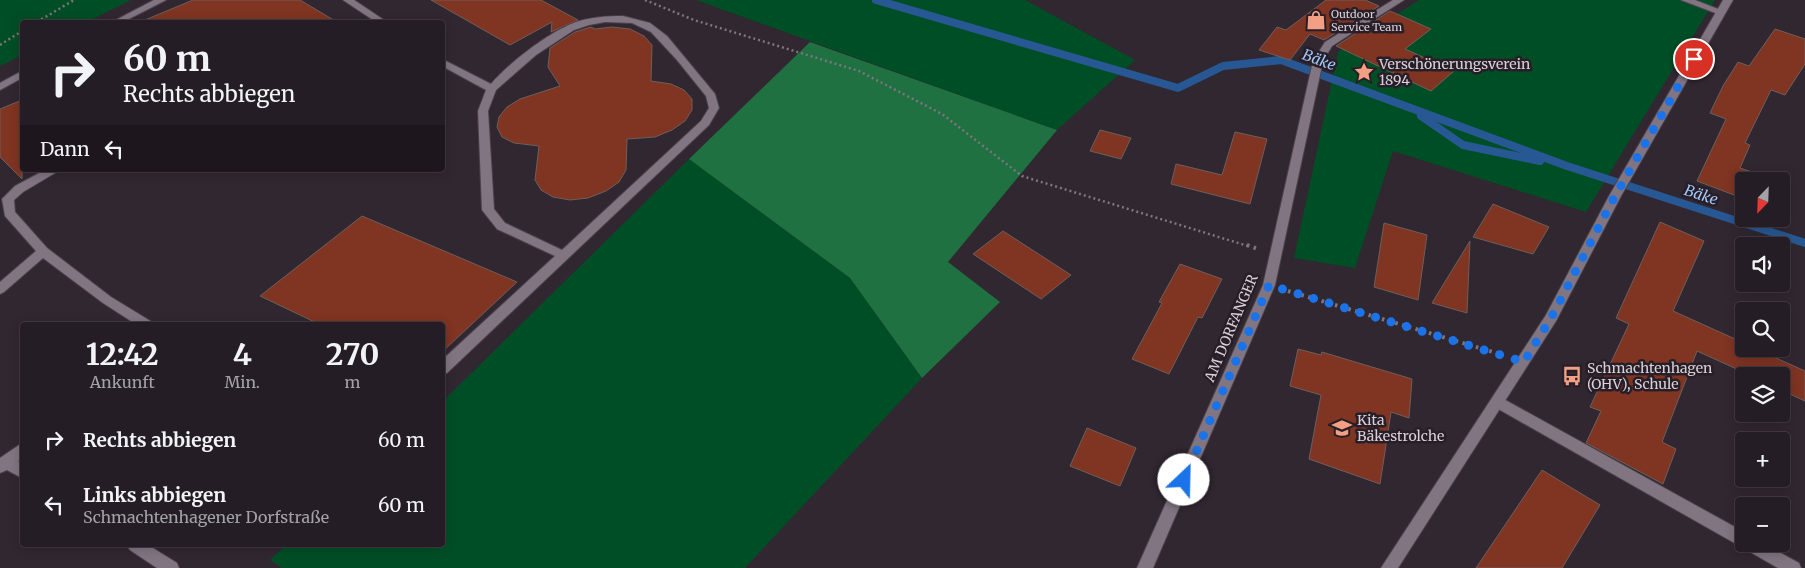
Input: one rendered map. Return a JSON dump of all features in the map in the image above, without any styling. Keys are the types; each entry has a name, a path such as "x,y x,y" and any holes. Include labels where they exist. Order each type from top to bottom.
{"main road":[{"path":"121,20 161,0"},
{"path":"348,0 379,20"},
{"name":"AM DORFANGER","path":"1145,568 1269,285 1318,61 1328,44 1399,0"},
{"path":"1686,0 1721,12"},
{"path":"1389,568 1551,318 1615,196 1728,0"},
{"path":"445,366 705,122 714,108 711,96 658,33 646,25 611,20 578,24 510,71 492,89 483,112 488,210 501,226 563,255"},
{"path":"445,64 492,89"},
{"path":"0,87 20,75"},
{"path":"50,172 19,189 8,199 9,213 42,250 107,300 142,322"},
{"path":"0,290 42,250"},
{"path":"1498,402 1735,535"},
{"path":"20,451 3,464 20,471"},
{"path":"138,547 171,568"},
{"path":"1764,552 1793,568"}],"path":[{"path":"40,20 74,0"},
{"path":"646,0 694,20 858,71 942,114 1022,176 1275,255"},
{"path":"0,46 20,33"},
{"path":"1269,285 1524,362"}],"green space":[{"path":"0,0 131,0 91,20 20,20 20,56 0,66"},
{"path":"696,0 1025,0 1135,60 1057,130"},
{"path":"1419,0 1715,0 1586,212 1393,151 1355,268 1294,258 1338,52"},
{"path":"810,42 1057,130 948,262 1000,302 922,378 850,278 689,159"},
{"path":"689,159 850,278 922,378 745,568 282,568 270,560 284,547 445,547 445,399"}],"building":[{"path":"193,0 300,0 334,20 145,20"},
{"path":"431,0 541,0 578,20 551,32 552,22 510,45"},
{"path":"1326,0 1365,0 1379,6 1324,40 1310,34 1290,60 1259,50 1277,27 1286,30"},
{"path":"1390,11 1431,29 1405,49 1454,71 1431,91 1336,46"},
{"path":"591,27 595,29 612,27 630,29 644,36 652,45 651,81 671,84 684,90 692,99 692,110 685,121 672,130 655,137 627,139 626,170 619,182 606,191 588,198 570,200 553,197 541,190 535,180 539,146 514,143 502,137 497,127 499,117 507,107 520,99 560,86 548,67 550,48 575,32"},
{"path":"1775,29 1805,39 1805,64 1785,95 1771,90 1745,143 1750,145 1740,168 1752,172 1735,172 1735,195 1697,181 1726,119 1710,113 1723,86 1738,62 1749,66"},
{"path":"20,101 20,172 22,172 22,179 0,157 0,109"},
{"path":"1100,130 1131,138 1121,159 1090,151"},
{"path":"1235,132 1267,139 1250,204 1171,184 1176,164 1222,175"},
{"path":"1493,204 1549,227 1533,254 1473,237"},
{"path":"362,216 517,282 445,349 445,322 315,322 260,296"},
{"path":"1660,222 1704,241 1673,311 1735,339 1735,357 1774,357 1805,371 1805,401 1790,394 1790,367 1735,368 1697,351 1662,442 1676,449 1663,484 1586,443 1601,411 1590,407 1629,324 1616,318"},
{"path":"1384,223 1427,235 1418,300 1374,287"},
{"path":"1003,231 1071,275 1041,299 973,254"},
{"path":"1470,241 1467,313 1432,303"},
{"path":"1180,264 1222,279 1202,318 1198,317 1169,374 1132,359 1162,303 1159,302"},
{"path":"1298,349 1321,355 1322,352 1412,379 1409,418 1391,412 1380,484 1309,459 1321,395 1290,386"},
{"path":"1087,428 1136,448 1120,486 1070,466"},
{"path":"1542,470 1600,505 1562,568 1476,568"}],"waterway":[{"name":"Bäke","path":"876,0 1178,88 1223,66 1281,60 1567,166 1805,243"},
{"path":"1421,116 1463,145 1540,161"}],"place":[{"name":"Outdoor Service Team","path":"1316,20"},
{"name":"Verschönerungsverein 1894","path":"1364,72"},
{"name":"Schmachtenhagen (OHV), Schule","path":"1572,376"},
{"name":"Kita Bäkestrolche","path":"1342,428"}],"route":[{"path":"1184,480 1269,285 1524,362 1551,318 1615,196 1694,59"}]}
